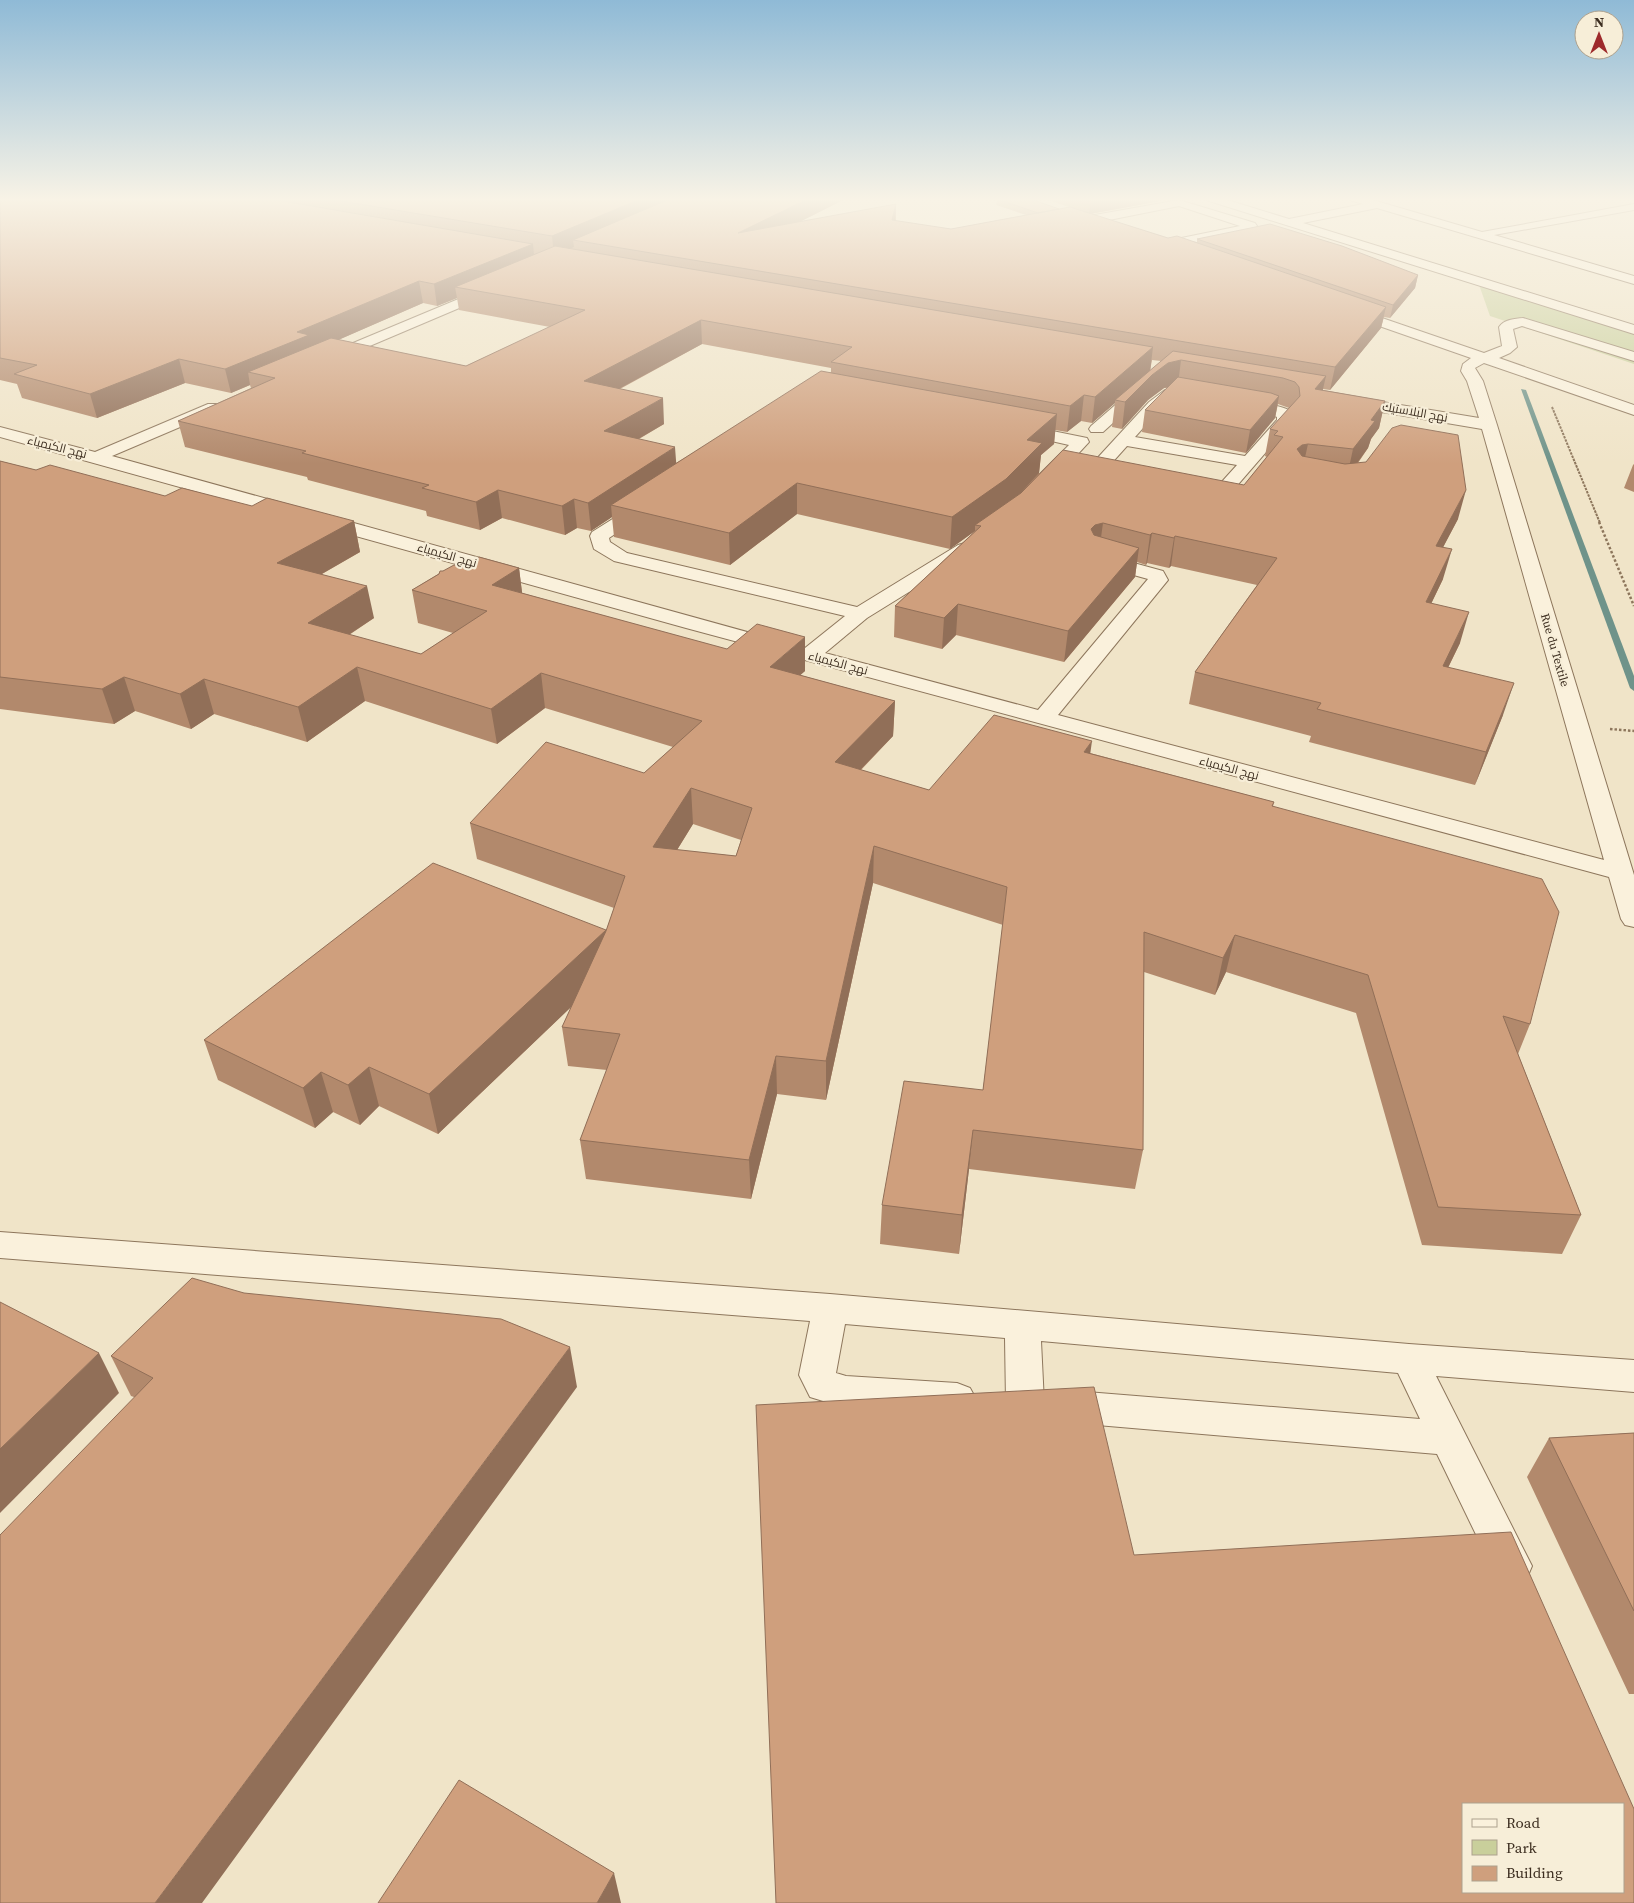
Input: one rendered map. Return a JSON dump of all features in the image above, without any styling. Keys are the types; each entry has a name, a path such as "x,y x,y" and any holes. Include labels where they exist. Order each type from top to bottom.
{"street":[{"path":"316,364 497,287"},
{"path":"1496,287 1634,330"},
{"path":"1335,306 1634,410"},
{"path":"1482,357 1506,351 1510,347 1506,327 1523,322 1634,357"},
{"name":"Rue du Textile","path":"1482,357 1468,367 1468,372 1490,381 1489,425 1634,919"},
{"path":"1490,381 1532,373"},
{"path":"1096,429 1151,381"},
{"path":"1178,392 1271,409 1285,414 1285,421 1249,462 1222,492 1213,492 1097,469 1156,405 1170,393 1178,392"},
{"name":"نهج البلاستيك","path":"1330,398 1489,425"},
{"path":"96,457 224,403"},
{"path":"1435,432 1466,421"},
{"path":"1003,426 1081,442 1119,444 1249,462"},
{"name":"نهج الكيمياء","path":"0,432 808,655 1619,872"},
{"path":"1037,488 1081,442"},
{"path":"661,496 599,536 600,545 621,557 860,614"},
{"path":"808,655 860,614 948,561 979,539"},
{"path":"1043,718 1158,580 1156,575 1099,560"},
{"path":"0,1245 830,1308 1409,1359 1634,1376"},
{"path":"830,1308 817,1375 823,1386 846,1392 1001,1401 1448,1438"},
{"path":"1001,1401 1023,1325"},
{"path":"1409,1359 1529,1602"}],"path":[{"path":"1532,373 1634,606"}],"green space":[{"path":"1480,287 1503,287 1634,327 1634,364 1490,316"}],"building":[{"path":"0,287 405,287 297,332 309,335 225,369 179,359 90,394 14,374 37,365 0,358"},
{"path":"455,287 797,287 1153,347 1095,397 1084,395 1070,406 831,362 852,347 701,320 584,381 663,398 604,431 675,447 588,503 574,499 562,506 498,490 476,502 422,488 429,485 302,453 306,451 178,421 275,378 248,372 331,338 466,366 585,310"},
{"path":"854,287 1327,287 1386,307 1335,367"},
{"path":"1339,287 1408,287 1393,305"},
{"path":"1173,351 1326,376 1315,389 1385,401 1371,420 1375,421 1353,449 1308,444 1302,445 1297,449 1302,456 1345,464 1366,462 1392,428 1401,425 1458,435 1466,490 1436,546 1452,549 1426,602 1469,612 1443,666 1514,683 1486,752 1317,709 1321,703 1195,672 1277,558 1175,536 1174,538 1152,533 1150,535 1103,523 1095,525 1091,529 1094,535 1139,548 1068,631 958,604 944,618 895,606 981,526 975,525 1021,493 1063,450 1244,485 1283,437 1274,435 1278,431 1270,429 1300,396 1299,387 1295,382 1283,378 1181,360 1168,363 1152,375 1125,402 1115,400"},
{"path":"821,371 1057,414 1027,440 1042,443 1006,479 952,517 797,483 729,533 611,505"},
{"path":"1178,377 1279,396 1250,430 1145,410"},
{"path":"0,461 36,470 50,465 165,496 182,488 252,506 267,498 354,521 277,563 367,586 308,623 421,654 487,611 412,590 439,574 440,571 454,565 463,567 479,557 519,568 492,585 727,649 757,624 805,637 770,667 895,701 835,762 929,790 994,715 1092,741 1084,752 1274,802 1272,806 1542,879 1559,912 1530,1024 1503,1016 1581,1215 1438,1207 1368,975 1235,935 1223,958 1144,932 1143,1150 973,1130 962,1215 882,1205 904,1081 983,1090 1007,887 874,846 826,1061 776,1056 749,1160 580,1140 620,1034 562,1027 606,931 625,876 470,823 546,742 644,773 702,721 541,673 491,709 357,667 298,707 204,679 180,694 124,677 102,689 0,677","holes":["691,788 752,808 736,856 653,847"]},
{"path":"433,863 606,930 429,1094 369,1067 348,1085 321,1072 303,1088 204,1040"},
{"path":"192,1278 244,1293 501,1319 570,1347 155,1903 0,1903 0,1535 153,1378 111,1356"},
{"path":"0,1302 99,1353 0,1449"},
{"path":"1094,1387 1134,1555 1511,1532 1634,1809 1634,1903 776,1903 756,1405"},
{"path":"1634,1433 1634,1611 1549,1438"},
{"path":"459,1780 614,1873 597,1903 378,1903"}],"waterway":[{"path":"1523,390 1634,688"}]}
